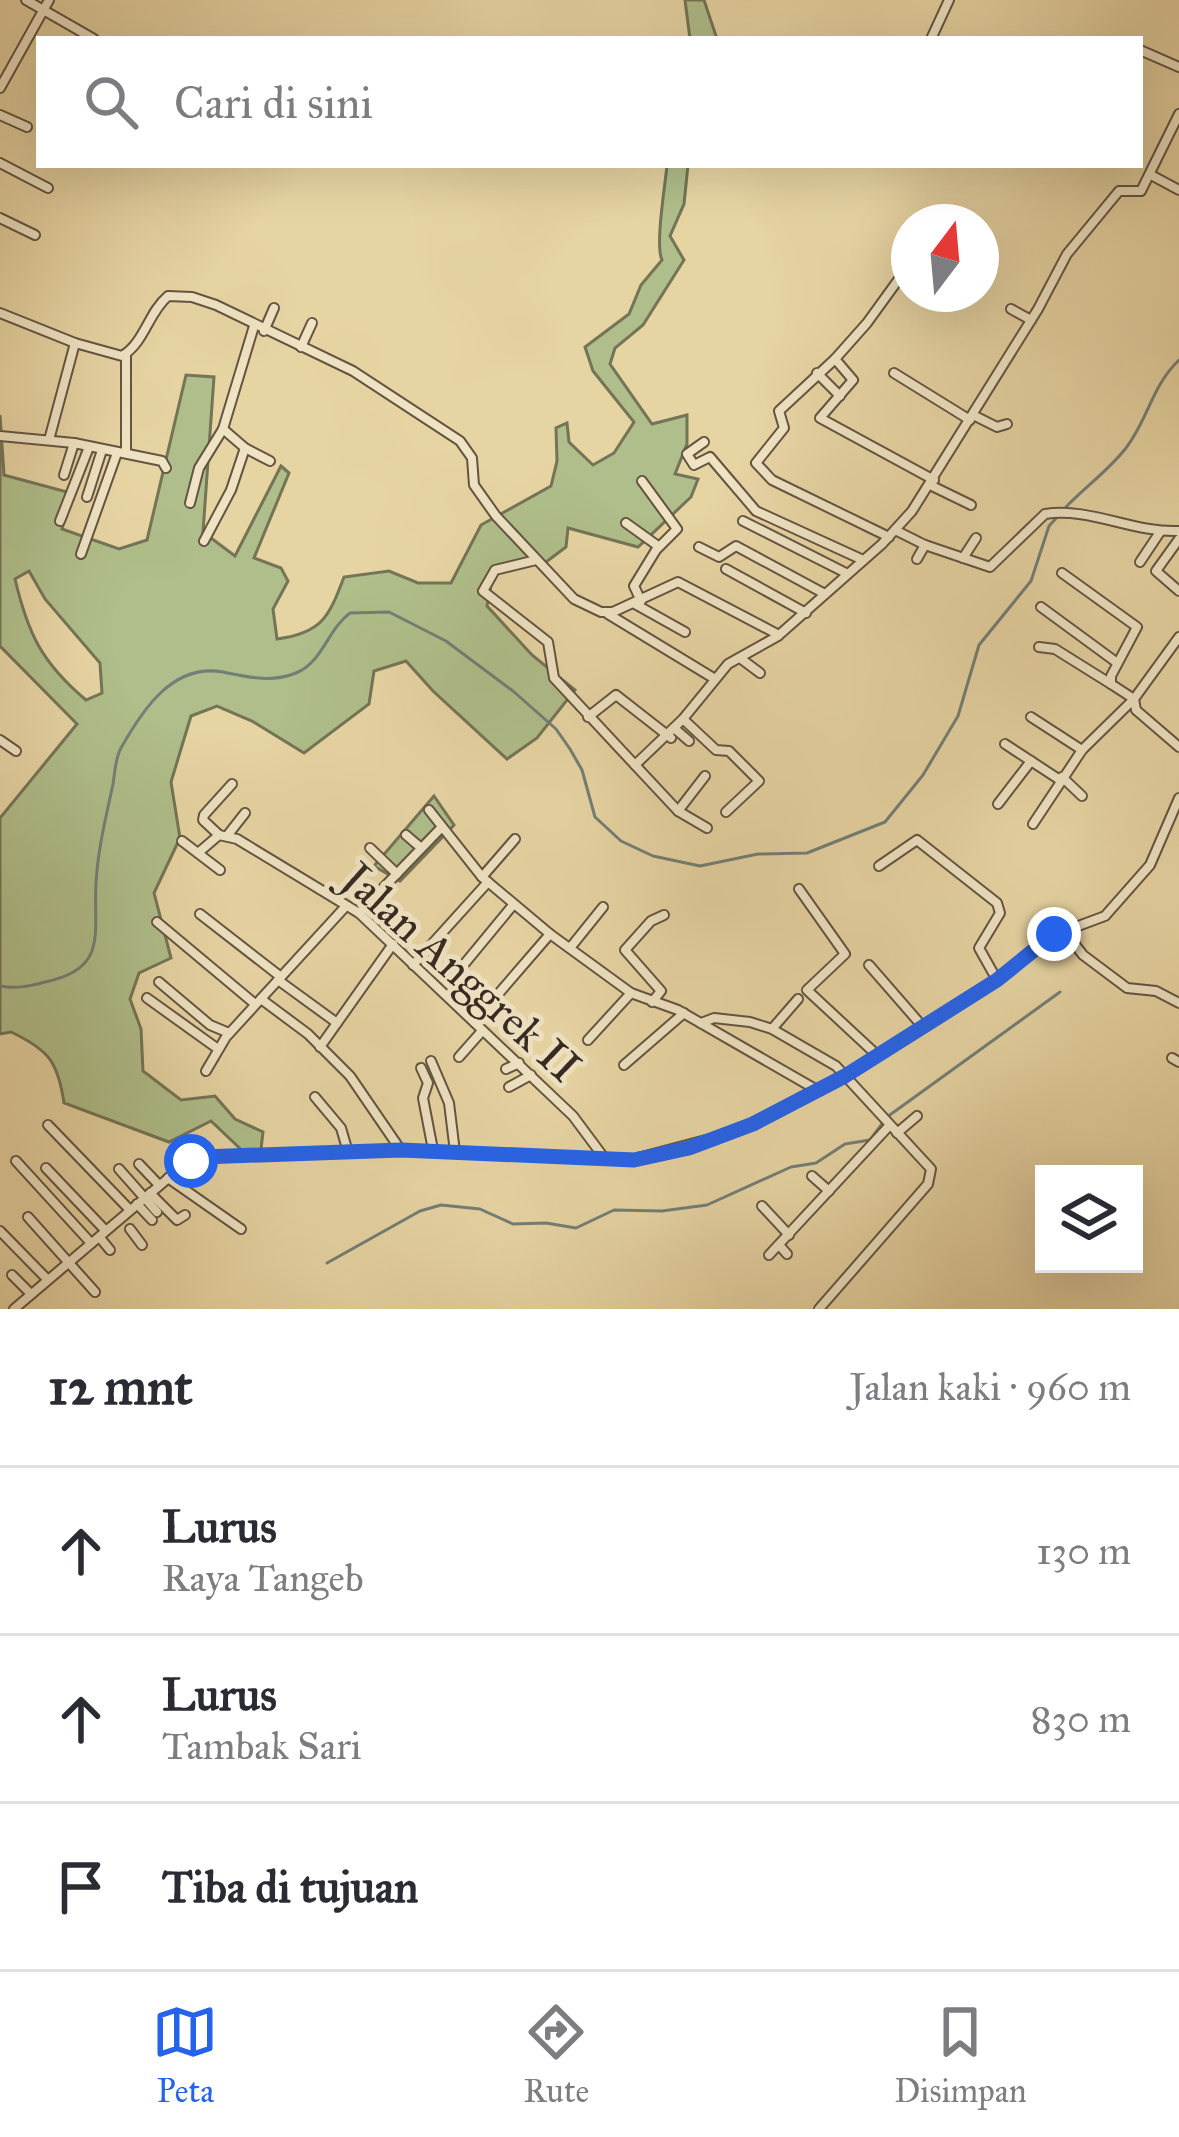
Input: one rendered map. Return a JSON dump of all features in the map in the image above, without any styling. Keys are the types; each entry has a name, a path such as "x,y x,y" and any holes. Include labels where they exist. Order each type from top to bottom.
{"street":[{"path":"26,0 88,36"},
{"path":"0,88 4,71 49,0"},
{"path":"933,36 949,0"},
{"path":"1143,51 1179,67"},
{"path":"635,765 670,733 715,679 806,613 892,533 932,483 1067,254 1119,191 1138,193 1179,114"},
{"path":"0,115 28,127"},
{"path":"0,163 47,188"},
{"path":"1151,175 1179,190"},
{"path":"0,218 34,235"},
{"path":"891,290 836,358 779,411 784,428 757,465 772,480 892,533 994,566 1045,514 1067,512 1179,535 1156,571 1179,591"},
{"path":"81,554 122,453 125,355 168,296 202,300 381,388 466,446 474,485 496,516 574,599 715,679"},
{"path":"190,503 206,453 223,429 260,329 274,308"},
{"path":"1012,310 1031,320"},
{"path":"0,313 75,343 125,355"},
{"path":"301,347 313,323"},
{"path":"49,440 75,343"},
{"path":"836,358 853,378 821,415 822,421 971,506"},
{"path":"818,373 840,396"},
{"path":"894,373 972,417 997,427 1006,424"},
{"path":"223,429 270,461"},
{"path":"0,436 74,443 162,460 166,468"},
{"path":"704,442 687,454 694,465 710,457 756,511 863,560"},
{"path":"64,475 74,443"},
{"path":"60,521 88,446"},
{"path":"204,541 245,448"},
{"path":"87,497 102,449"},
{"path":"642,481 676,526 633,588 638,603 686,632"},
{"path":"743,521 846,573"},
{"path":"626,523 658,546"},
{"path":"1140,562 1160,532"},
{"path":"963,558 976,538"},
{"path":"917,560 925,545"},
{"path":"699,547 719,557 738,547 825,594"},
{"path":"536,560 495,570 483,591 550,644 554,678 678,811 707,828"},
{"path":"726,569 806,613"},
{"path":"1062,572 1137,627 1116,662 1111,684"},
{"path":"604,612 638,603 674,582 683,583 779,635"},
{"path":"1041,607 1116,662"},
{"path":"1033,824 1082,750 1134,699 1179,637"},
{"path":"1039,646 1055,650 1134,699 1136,710 1179,746"},
{"path":"739,658 760,673"},
{"path":"683,694 697,703"},
{"path":"588,717 616,695 689,741"},
{"path":"1031,717 1082,750"},
{"path":"682,719 716,750 729,751 759,781 726,812"},
{"path":"0,740 16,751"},
{"path":"1005,744 1082,796"},
{"path":"998,804 1031,761"},
{"path":"678,811 705,776"},
{"path":"223,836 203,818 232,784"},
{"path":"14,1309 185,1164 202,1157 433,1150 634,1160 689,1148 753,1124 878,1056 997,980 1063,929 1105,916 1154,857 1179,798"},
{"path":"429,810 485,880 631,993 684,1013 818,1090"},
{"path":"198,853 245,813"},
{"path":"359,914 441,828"},
{"path":"406,835 420,847"},
{"name":"Jalan Anggrek II","path":"223,836 253,846 359,914 573,1115 605,1160"},
{"path":"413,965 515,838"},
{"path":"879,866 911,840 918,840 998,903 1000,913 980,948 997,980"},
{"path":"182,841 220,870"},
{"path":"370,848 397,874"},
{"path":"799,889 845,954 807,990 878,1056"},
{"path":"461,968 513,904"},
{"path":"206,1071 229,1034 346,906"},
{"path":"570,948 603,907"},
{"path":"200,914 338,1023"},
{"path":"650,1003 660,989 625,950 651,921 664,915"},
{"path":"157,922 257,1002 308,1034 361,1088 401,1150"},
{"path":"1063,929 1083,955 1127,988 1156,991 1179,1004"},
{"path":"460,1057 478,1026 550,934"},
{"path":"319,1048 393,944"},
{"path":"869,965 923,1027"},
{"path":"159,982 210,1025 229,1034"},
{"path":"588,1040 631,993"},
{"path":"147,998 218,1049"},
{"path":"772,1028 798,999"},
{"path":"624,1065 684,1013"},
{"path":"701,1023 729,1018 772,1028 836,1066 930,1167 931,1181 819,1309"},
{"path":"431,1060 449,1103 455,1152"},
{"path":"506,1069 519,1063"},
{"path":"421,1068 428,1083 422,1096 433,1150"},
{"path":"508,1087 531,1075"},
{"path":"315,1096 341,1128 348,1152"},
{"path":"769,1255 889,1125 917,1116"},
{"path":"48,1125 155,1216"},
{"path":"16,1161 90,1242"},
{"path":"139,1164 241,1229"},
{"path":"46,1168 103,1234 110,1250"},
{"path":"119,1169 140,1201 177,1220 185,1215"},
{"path":"812,1175 829,1191"},
{"path":"762,1206 789,1234"},
{"path":"28,1217 95,1292"},
{"path":"130,1229 142,1245"},
{"path":"0,1231 47,1279"},
{"path":"779,1245 787,1254"},
{"path":"12,1275 31,1294"}],"green space":[{"path":"685,0 704,0 716,36 690,36"},
{"path":"667,168 688,168 684,204 670,236 684,260 643,325 615,348 610,364 652,424 687,415 687,444 675,474 698,479 691,497 638,547 568,528 566,547 546,562 494,570 487,606 532,655 575,690 537,738 507,759 406,661 374,671 369,704 304,753 217,706 191,716 171,782 180,838 154,893 171,958 139,973 130,999 141,1029 143,1071 181,1100 215,1096 235,1119 263,1132 261,1149 248,1156 211,1121 169,1142 64,1103 55,1067 43,1052 11,1032 0,1034 0,818 77,724 0,646 0,415 4,475 71,493 62,529 119,549 147,540 186,375 214,377 203,532 235,556 281,466 289,473 254,558 281,568 288,581 273,609 277,639 304,632 322,621 344,577 389,571 418,583 451,583 481,525 551,486 557,461 556,428 567,423 569,442 593,465 614,453 634,422 593,371 585,347 629,314 641,285 662,260","holes":["29,571 45,599 100,663 102,693 86,700 48,660 25,616 15,579"]},
{"path":"434,796 454,825 400,881 374,866"}],"waterway":[{"path":"1065,508 1126,448 1162,381 1179,360"},
{"path":"0,986 28,986 65,976 88,958 116,761 150,704 175,682 205,671 269,678 296,673 312,662 350,613 389,612 446,641 513,691 556,729 570,749 582,770 595,817 621,841 653,856 700,866 758,854 807,853 885,822 923,775 958,716 979,645 1031,581 1049,526 1059,515"},
{"path":"327,1263 420,1211 441,1205 480,1209 513,1224 576,1228 614,1210 707,1205 791,1167 816,1163 845,1144 870,1140 887,1117 1060,992"}],"route":[{"path":"191,1161 401,1150 634,1160 689,1148 753,1124 845,1076 997,980 1054,934"}]}
